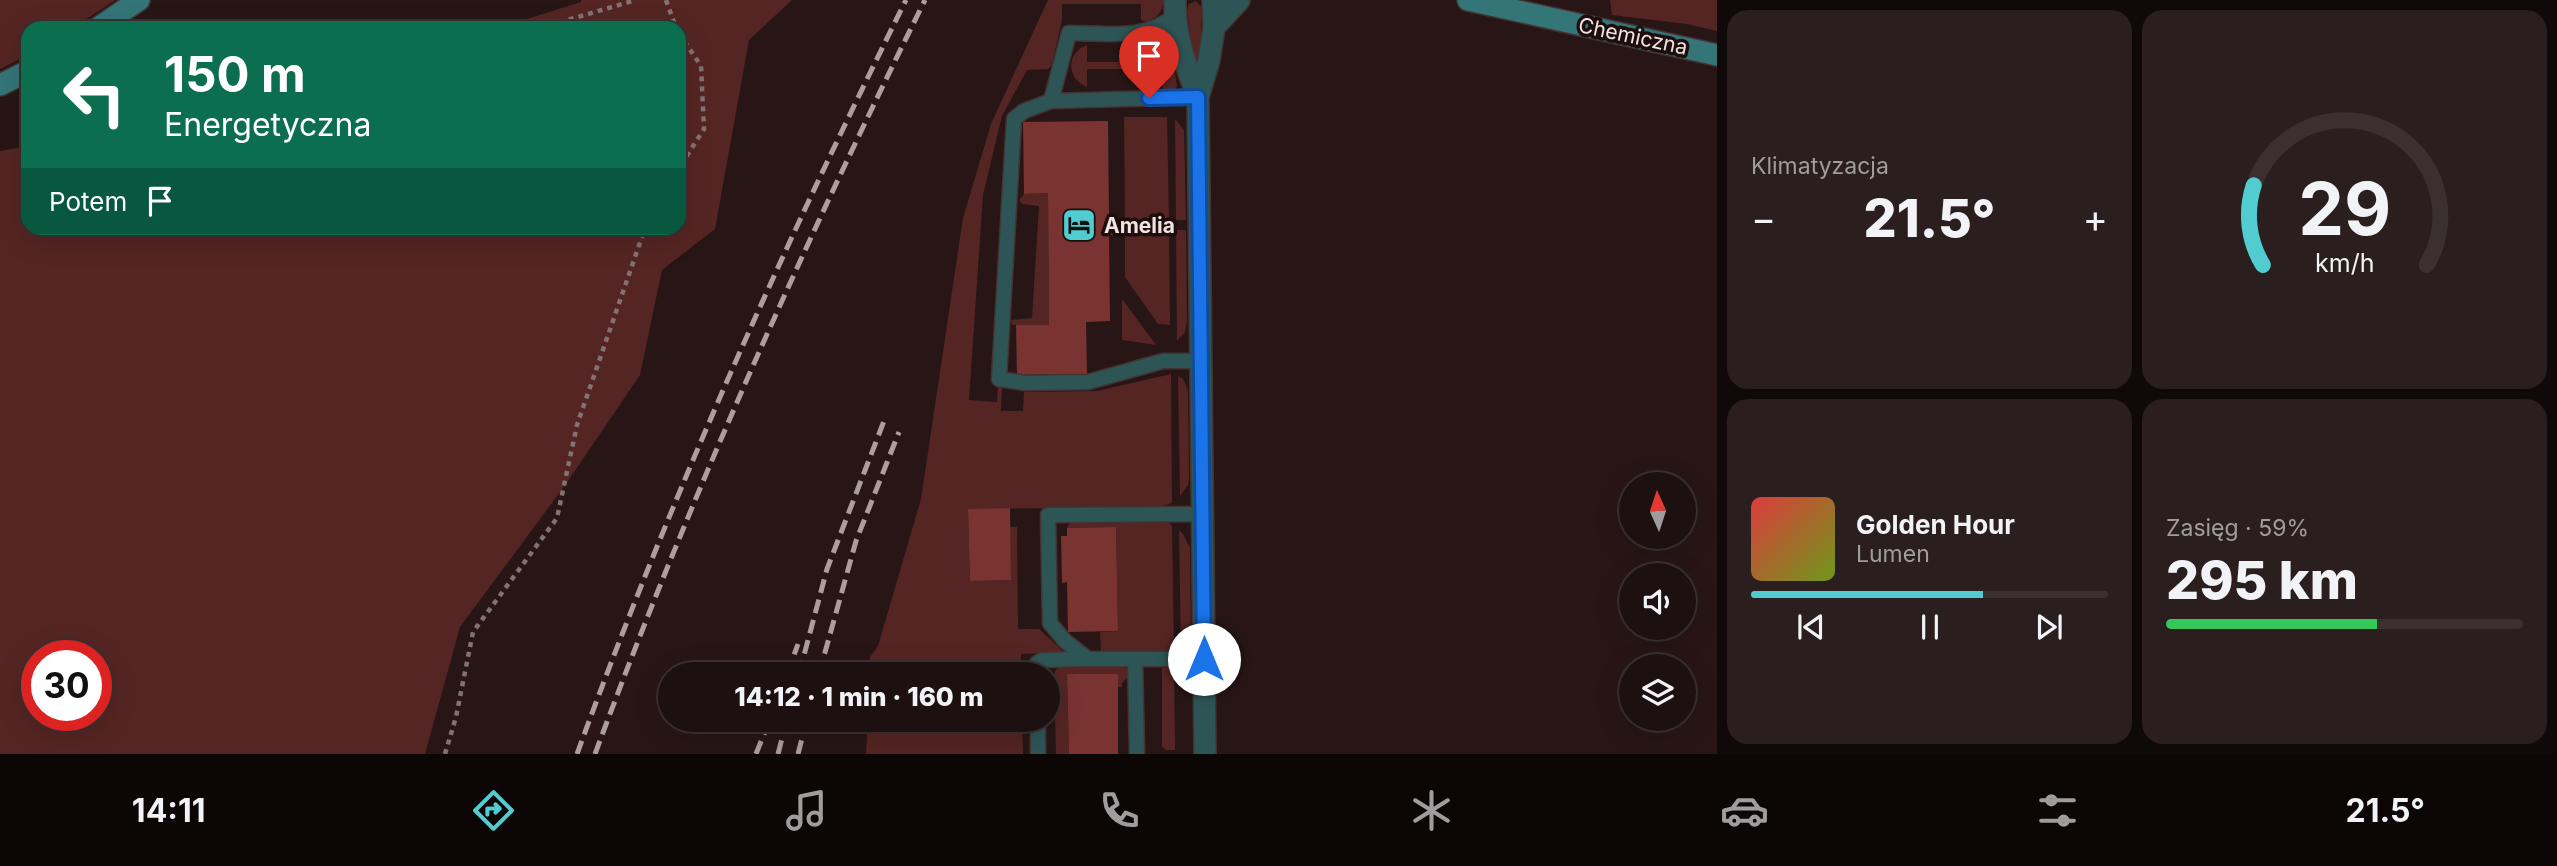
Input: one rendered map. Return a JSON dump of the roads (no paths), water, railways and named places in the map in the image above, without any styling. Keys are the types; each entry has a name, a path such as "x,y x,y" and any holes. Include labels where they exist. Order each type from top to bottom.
{"street":[{"path":"109,21 139,0"},
{"path":"1205,754 1198,97 1209,61 1214,26 1213,0"},
{"path":"1214,26 1239,0"},
{"name":"Chemiczna","path":"1468,0 1717,55"},
{"path":"1175,7 1184,61 1198,97"},
{"path":"0,85 21,74"}],"lane":[{"path":"1051,101 1069,33 1141,33 1162,25 1175,7"},
{"path":"1198,97 1051,101 1024,111 1014,119 999,379 1025,383 1088,382 1163,361 1202,361"},
{"path":"1088,659 1065,641 1050,623 1048,515 1203,514"},
{"path":"1039,662 1088,659 1204,659"},
{"path":"1135,659 1137,754"},
{"path":"1038,732 1038,754"}],"railway":[{"path":"577,754 651,562 731,372 816,185 906,0"},
{"path":"595,754 669,562 750,373 835,185 925,0"},
{"path":"802,662 827,569 884,421"},
{"path":"822,662 856,541 899,432"},
{"path":"791,662 798,644"},
{"path":"756,754 765,732"},
{"path":"778,754 784,732"},
{"path":"798,754 804,732"}],"place":[{"name":"Amelia","path":"1079,225"}]}
